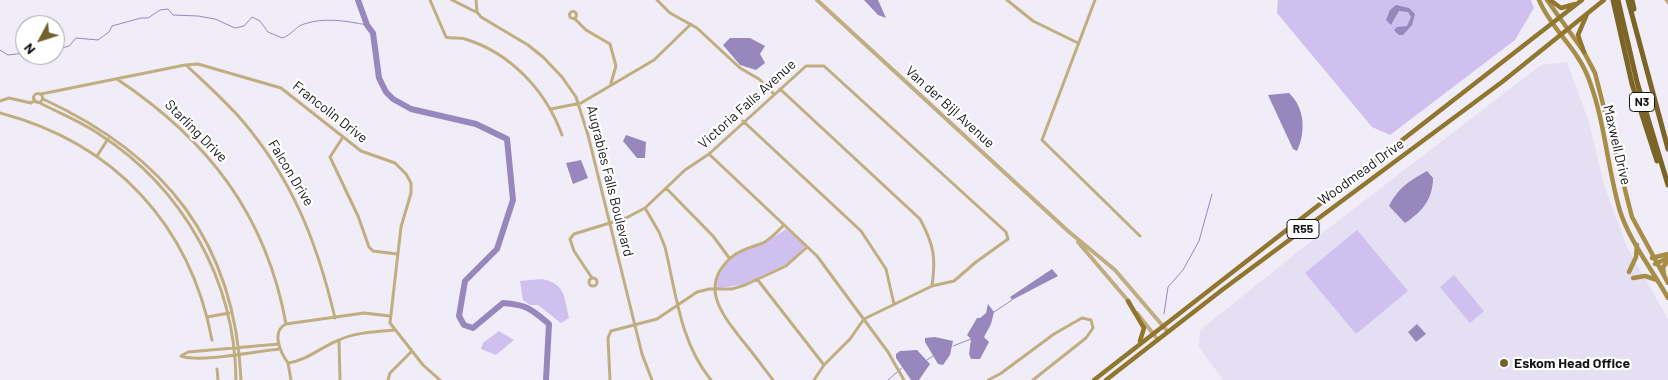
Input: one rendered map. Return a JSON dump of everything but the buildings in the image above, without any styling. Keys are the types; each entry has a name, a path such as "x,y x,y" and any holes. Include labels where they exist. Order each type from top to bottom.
{"highway":[{"path":"1628,0 1639,37"},
{"path":"1632,0 1648,79 1668,149"},
{"name":"N3","path":"1616,1 1637,82 1668,184"}],"main road":[{"name":"Maxwell Drive","path":"1539,0 1552,24 1576,54 1588,77 1620,211 1636,245 1668,298"},
{"name":"Maxwell Drive","path":"1548,0 1558,19 1584,52 1601,89 1632,217 1667,281"},
{"path":"1548,0 1562,8 1582,0"},
{"name":"Woodmead Drive","path":"1094,380 1582,0"},
{"name":"Woodmead Drive","path":"1106,380 1362,184 1502,82 1589,10 1604,0"},
{"path":"1584,52 1578,42 1578,33 1589,10"},
{"path":"1629,272 1636,256 1636,245"},
{"path":"1646,261 1653,258 1668,258"},
{"path":"1650,267 1668,258"},
{"path":"1667,281 1663,267 1668,258"},
{"path":"1634,278 1646,276 1658,281"},
{"path":"1128,301 1144,328 1142,339 1135,348"}],"street":[{"path":"430,0 446,37 467,40 505,59 529,80 551,108 562,135"},
{"name":"Augrabies Falls Boulevard","path":"452,0 477,12 484,19 523,42 543,57 562,77 578,103 635,326 652,380"},
{"path":"476,0 477,12"},
{"path":"657,0 670,13 691,24 740,68 759,79 774,94"},
{"name":"Van der Bijl Avenue","path":"818,0 1068,231 1125,279 1168,332"},
{"path":"1007,0 1039,25 1078,43"},
{"path":"1095,0 1042,140 1140,236"},
{"path":"575,19 586,30 610,44 616,66 611,84"},
{"path":"551,108 578,103 654,60 691,24"},
{"name":"Francolin Drive","path":"41,94 185,64 198,64 281,88 361,151 400,166 409,179 411,193 400,227 390,316 394,330 438,379"},
{"name":"Falcon Drive","path":"185,64 240,118 280,171 311,233 325,276 335,318"},
{"name":"Victoria Falls Avenue","path":"592,278 571,247 570,239 577,232 626,218 645,208 685,170 709,154 743,121 806,66 820,65 827,68 1006,232 1007,240 976,262 959,278 948,284 932,286"},
{"name":"Starling Drive","path":"117,79 162,111 183,130 214,163 236,193 264,245 283,305 286,324"},
{"path":"780,89 920,219 934,250 932,286 864,319 850,339 824,365 814,380"},
{"path":"36,101 35,95 41,94 43,99"},
{"path":"0,101 10,98 31,103 43,99 82,117 120,142 159,177 184,206 208,246 228,290 240,348 236,380"},
{"path":"36,101 77,120 117,146 155,180 179,208 204,249 223,292 235,348 238,353 241,380"},
{"path":"0,113 44,127 97,156 134,187 163,221 190,268 207,317 212,340"},
{"path":"743,121 861,231 886,268 894,304"},
{"path":"343,137 330,157 358,216 369,247 373,251 396,254"},
{"path":"97,156 108,140"},
{"path":"117,146 120,142"},
{"path":"709,154 807,247 864,319 888,352 904,380"},
{"path":"155,180 159,177"},
{"path":"666,188 713,236 730,259"},
{"path":"179,208 184,206"},
{"path":"645,208 663,240 692,352 711,380"},
{"path":"774,380 725,317 718,305 714,290 719,273 730,259 743,250 766,242 784,225"},
{"name":"Van der Bijl Avenue","path":"1068,231 1128,301 1158,340"},
{"path":"204,249 208,246"},
{"path":"610,380 608,334 614,330 657,319 678,303 697,292 732,289 757,279 786,266 807,247"},
{"path":"757,279 824,365"},
{"path":"223,292 228,290"},
{"path":"207,317 229,313"},
{"path":"291,380 288,362 279,344 278,332 286,324 364,314 390,316"},
{"path":"988,380 1000,374 1054,334 1082,318 1091,320 1093,328 1086,338 1034,380"},
{"path":"288,362 299,361 339,340 354,335 394,330"},
{"path":"339,340 340,380"},
{"path":"279,344 185,353 181,356 190,359 280,349"},
{"path":"388,380 390,373 412,351"},
{"path":"217,369 218,380"}],"shaded area":[{"path":"864,0 878,0 886,18 878,15"},
{"path":"1278,0 1531,0 1534,8 1515,40 1390,135 1372,127 1277,13"},
{"path":"1396,5 1409,8 1415,14 1412,25 1403,35 1399,35 1394,30 1397,27 1407,26 1411,17 1408,12 1399,11 1391,25 1386,20 1390,10"},
{"path":"730,38 750,38 765,46 760,54 765,63 756,70 740,65 723,45"},
{"path":"1567,62 1589,122 1604,185 1627,247 1668,319 1668,380 1223,380 1199,347 1200,330 1295,254 1541,65"},
{"path":"1289,93 1298,106 1302,120 1302,136 1297,151 1293,149 1268,95"},
{"path":"626,135 646,142 645,158 637,158 623,141"},
{"path":"581,160 588,178 573,184 566,163"},
{"path":"1427,171 1433,178 1429,199 1417,214 1405,223 1389,206 1405,186"},
{"path":"786,229 805,246 789,263 744,284 715,289 720,275 734,257"},
{"path":"1357,230 1408,291 1356,334 1305,273"},
{"path":"1052,269 1058,276 1012,300 1010,297"},
{"path":"1454,275 1484,311 1470,323 1440,287"},
{"path":"542,279 556,284 563,292 569,318 561,323 538,305 530,305 523,300 520,281"},
{"path":"988,304 994,312 991,324 984,337 989,342 980,359 971,359 969,354 971,339 967,335 977,318 986,313"},
{"path":"1417,324 1426,334 1416,342 1408,332"},
{"path":"499,331 514,340 496,355 481,349 483,343"},
{"path":"935,337 953,341 950,355 943,365 938,364 925,342 925,338"},
{"path":"917,350 930,364 919,380 911,380 896,358 896,354 900,351"}],"waterway":[{"path":"358,0 367,25 373,33 379,78 386,92 393,99 411,109 476,124 507,139 513,200 497,249 465,281 459,316 464,325 473,328 503,303 524,307 538,315 549,324 546,380"},
{"path":"65,47 69,46 76,38 98,40 109,32 112,26 141,18 148,18 160,10 168,9 173,15 215,19 235,28 244,26 252,17 260,21 268,32 282,38 301,25 312,22 328,20 367,25"},
{"path":"0,50 8,55 15,54"},
{"path":"1164,314 1168,287 1183,270 1199,241 1212,194"},
{"path":"994,312 1012,300"},
{"path":"953,346 971,339"},
{"path":"927,360 933,356"},
{"path":"888,380 902,368"}],"place":[{"name":"Eskom Head Office","path":"1504,363"}]}
